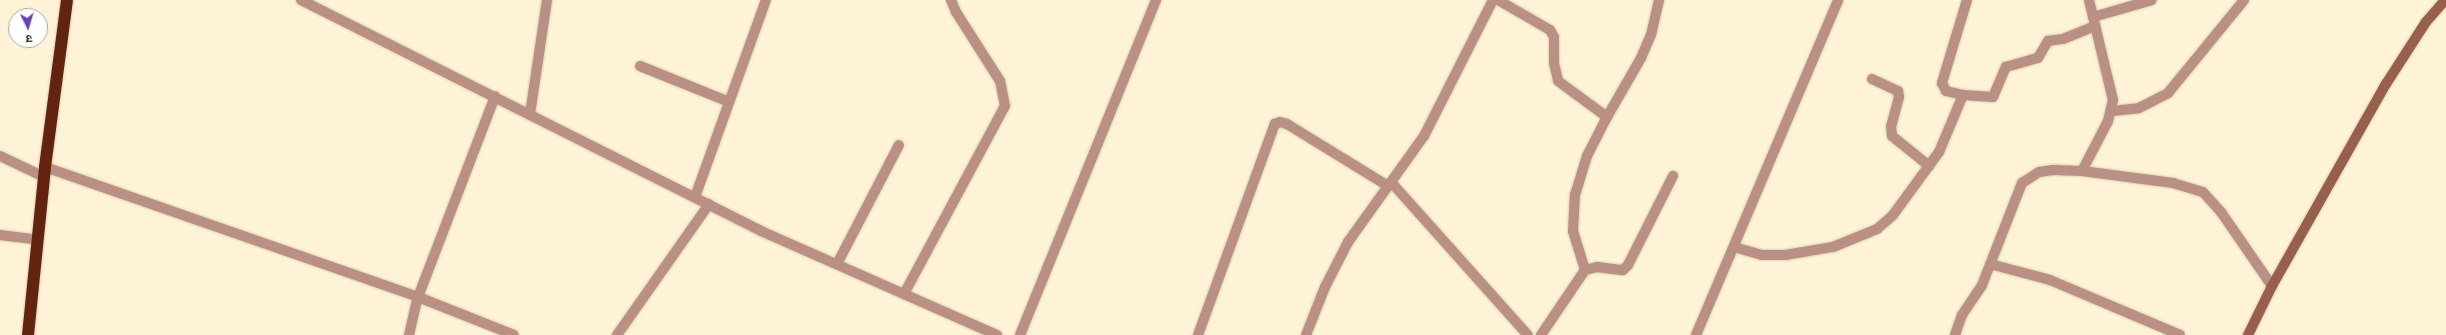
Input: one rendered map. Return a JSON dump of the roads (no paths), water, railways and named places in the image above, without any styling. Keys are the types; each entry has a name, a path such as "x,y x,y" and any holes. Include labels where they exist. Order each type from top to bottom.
{"highway":[{"path":"28,335 45,172 67,0"}],"street":[{"path":"301,0 709,204 838,264 997,335"},
{"path":"530,114 547,0"},
{"path":"695,197 766,0"},
{"path":"904,294 1005,106 1000,81 956,12 951,0"},
{"path":"1020,335 1156,0"},
{"path":"1306,335 1325,287 1344,248 1424,136 1493,0"},
{"path":"1498,0 1550,30 1554,37 1554,63 1558,81 1606,117"},
{"path":"1585,270 1573,232 1576,195 1587,156 1606,117 1641,58 1651,35 1659,0"},
{"path":"1696,335 1838,0"},
{"path":"1967,0 1942,83 1946,91 1963,95 1993,97 2006,67 2038,58 2048,41 2063,39 2094,22 2152,0"},
{"path":"2082,171 2112,111 2109,75 2089,0"},
{"path":"2112,111 2140,108 2168,93 2244,0"},
{"path":"2248,335 2272,286 2386,84 2426,22 2445,0"},
{"path":"640,66 729,102"},
{"path":"1872,79 1898,91 1899,97 1891,126 1892,136 1929,166"},
{"path":"1734,248 1762,255 1785,255 1832,247 1876,230 1893,215 1929,166 1943,144 1963,95"},
{"path":"409,335 418,297 495,96"},
{"path":"1198,335 1275,124 1280,122 1287,124 1390,184 1528,335"},
{"path":"838,264 899,146"},
{"path":"0,156 418,297 514,335"},
{"path":"1955,335 1962,315 1978,292 2022,183 2039,172 2082,171 2173,183 2203,192 2218,206 2272,286"},
{"path":"1541,335 1585,270 1592,267 1626,268 1673,176"},
{"path":"617,335 709,204"},
{"path":"0,235 38,240"},
{"path":"1990,264 2050,280 2180,335"}]}
